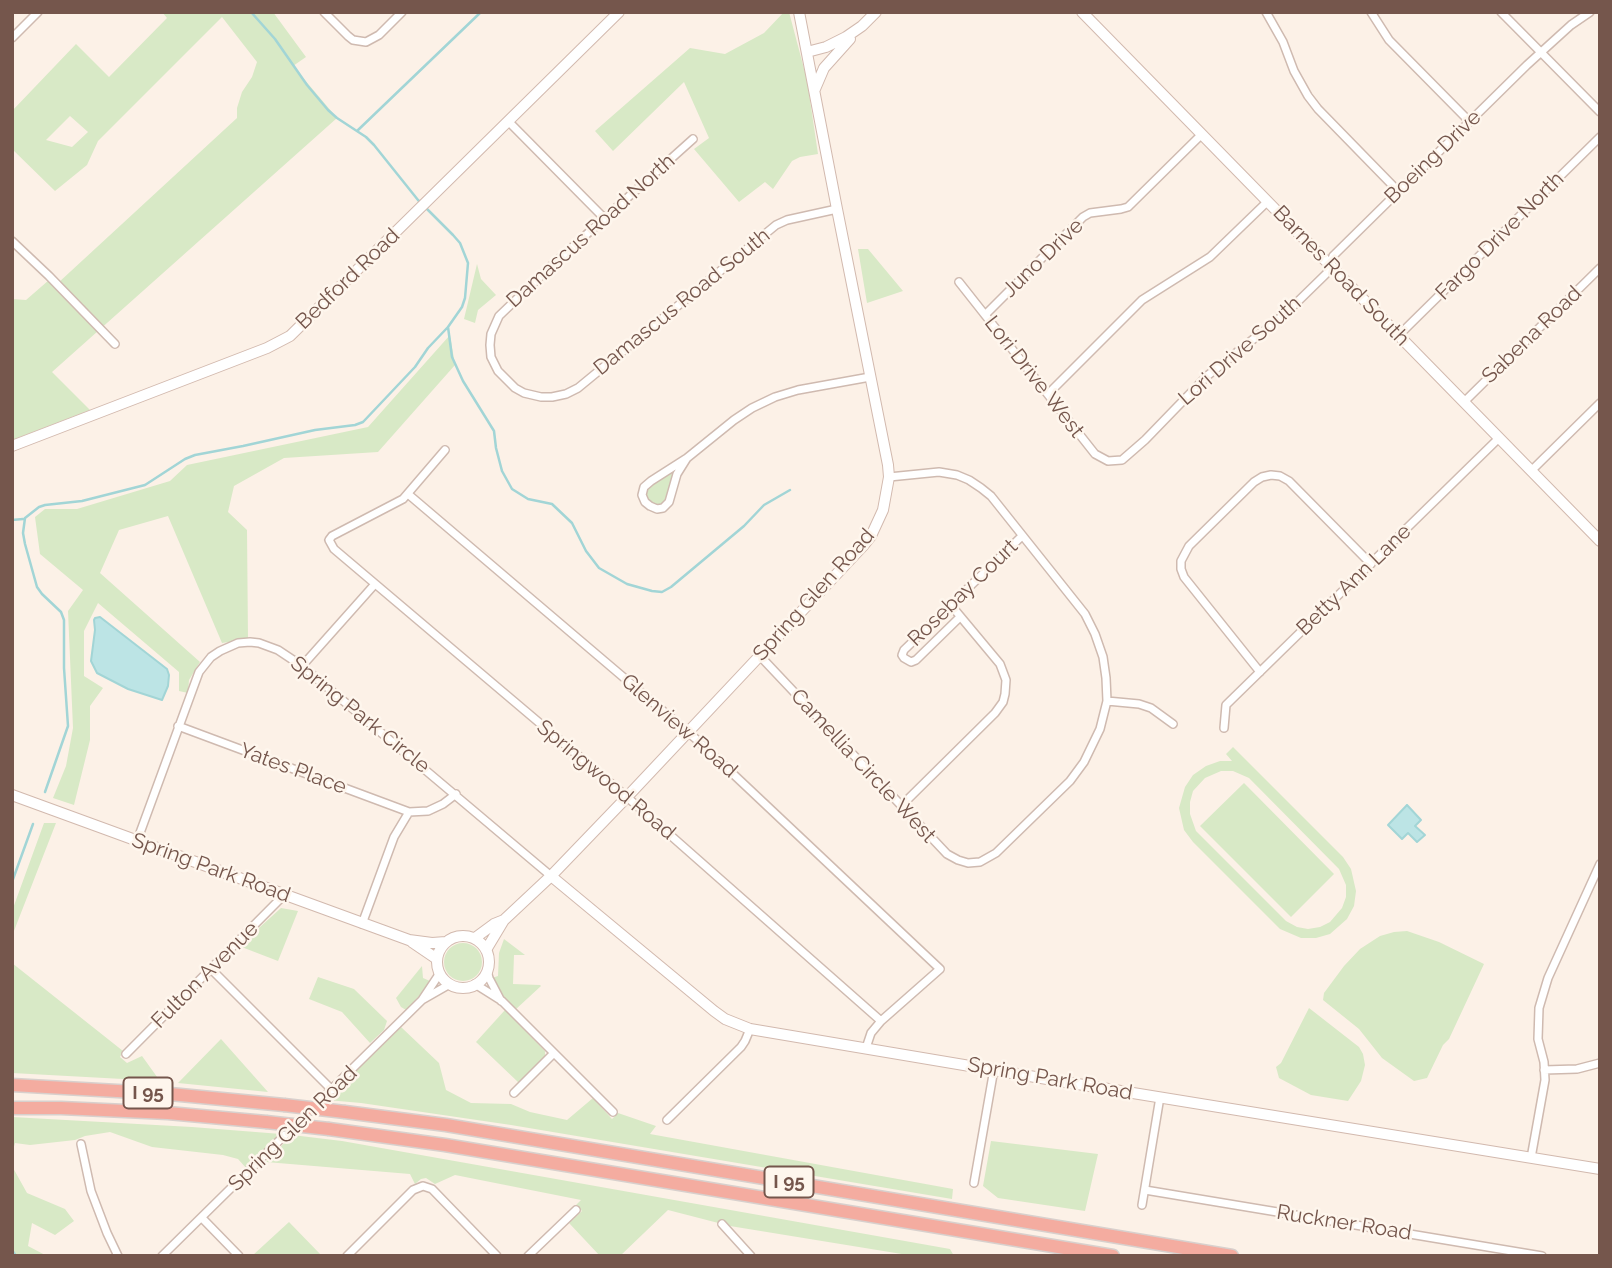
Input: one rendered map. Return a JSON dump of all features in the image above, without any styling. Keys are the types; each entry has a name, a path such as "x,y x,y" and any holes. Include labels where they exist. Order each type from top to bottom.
{"highway":[{"name":"I 95","path":"12,1085 170,1094 284,1105 481,1131 1232,1256"},
{"name":"I 95","path":"12,1108 156,1112 329,1129 445,1145 1113,1256"}],"street":[{"path":"12,38 38,12"},
{"path":"324,12 348,36 361,42 372,40 402,12"},
{"name":"Bedford Road","path":"12,446 281,342 298,329 618,12"},
{"name":"Spring Glen Road","path":"475,938 504,919 551,876 627,797 863,546 871,536 883,510 888,465 799,12"},
{"path":"815,90 824,68 876,12"},
{"name":"Barnes Road South","path":"1082,12 1600,541"},
{"path":"1266,12 1308,96 1398,191"},
{"path":"1371,12 1389,40 1470,122"},
{"path":"1501,12 1600,112"},
{"name":"Boeing Drive","path":"1330,265 1333,256 1398,191 1541,52 1590,12"},
{"path":"807,52 836,43 860,27"},
{"path":"508,121 605,219"},
{"name":"Juno Drive","path":"985,315 1083,217 1090,213 1128,207 1202,134"},
{"name":"Fargo Drive North","path":"1399,335 1600,137"},
{"name":"Damascus Road North","path":"493,327 506,309 693,139"},
{"path":"1048,394 1142,300 1210,257 1268,201"},
{"name":"Damascus Road South","path":"493,327 489,345 494,364 509,383 531,395 552,397 566,394 578,388 766,232 787,220 836,209"},
{"path":"12,241 115,344"},
{"name":"Lori Drive South","path":"1115,461 1128,456 1206,376 1276,323 1327,273 1330,265"},
{"name":"Sabena Road","path":"1464,401 1600,268"},
{"name":"Lori Drive West","path":"959,282 1095,454 1108,461 1115,461"},
{"path":"687,458 677,474 669,502 663,508 657,509 645,502 642,495 644,487 752,408 798,390 870,377"},
{"path":"1531,471 1600,403"},
{"name":"Betty Ann Lane","path":"1224,728 1226,705 1499,438"},
{"path":"408,494 445,450"},
{"path":"888,477 939,472 957,475 969,480 990,496 1085,614 1103,657 1107,701 1151,708 1173,724"},
{"path":"1260,672 1184,577 1181,569 1181,561 1189,546 1254,482 1272,475 1289,481 1371,564"},
{"name":"Springwood Road","path":"408,494 404,499 337,532 329,540 334,549 627,797 881,1021"},
{"name":"Glenview Road","path":"408,494 688,733 940,969 881,1021"},
{"name":"Rosebay Court","path":"960,617 916,660 911,662 904,658 904,650 1022,536"},
{"path":"302,666 374,584"},
{"path":"901,806 987,722 1003,702 1005,674 1000,664 950,604"},
{"name":"Spring Park Circle","path":"137,841 199,672 211,657 227,647 238,643 259,643 278,650 302,666 551,876"},
{"name":"Camellia Circle West","path":"760,656 947,854 973,863 988,859 996,853 1070,781 1093,747 1107,701"},
{"name":"Yates Place","path":"178,726 409,813"},
{"path":"362,924 394,837 409,813 428,811 456,794"},
{"name":"Spring Park Road","path":"12,795 409,940 437,959"},
{"path":"1531,1158 1545,1080 1538,1040 1539,1008 1543,991 1600,864"},
{"name":"Spring Park Road","path":"551,876 713,1011 725,1020 750,1029 1600,1169"},
{"name":"Fulton Avenue","path":"126,1054 284,895"},
{"name":"Spring Glen Road","path":"486,950 504,919"},
{"path":"487,971 475,984 460,987 450,984 440,973 437,959 440,950 446,942 460,936 475,938 486,950 489,958 489,978 502,1001"},
{"name":"Spring Park Road","path":"409,940 446,942"},
{"path":"211,969 332,1090"},
{"name":"Spring Glen Road","path":"162,1256 422,1000 440,973"},
{"name":"Spring Glen Road","path":"422,1000 450,984"},
{"path":"475,984 502,1001 613,1112"},
{"path":"866,1048 871,1033 881,1021"},
{"path":"667,1120 741,1046 750,1029"},
{"path":"514,1093 553,1054"},
{"path":"1544,1070 1577,1069 1600,1063"},
{"path":"974,1183 994,1069"},
{"path":"1142,1205 1160,1097"},
{"path":"81,1144 95,1200 118,1256"},
{"path":"347,1256 413,1190 423,1186 432,1189 497,1256"},
{"name":"Ruckner Road","path":"1145,1190 1542,1256"},
{"path":"528,1256 576,1210"},
{"path":"202,1218 239,1256"},
{"path":"722,1224 751,1256"}],"green space":[{"path":"162,12 273,12 306,57 293,66 337,118 52,372 90,410 12,440 12,299 26,300 49,280 58,283 237,118 242,92 252,77 257,62 222,17 98,141 87,165 55,191 12,149 12,111 76,44 109,77 167,18","holes":["70,116 88,132 72,147 46,140"]},
{"path":"784,12 789,12 807,80 818,154 792,161 773,189 765,182 739,202 694,149 709,138 684,82 613,151 595,131 690,48 725,54 764,33"},
{"path":"858,249 868,249 903,291 867,303"},
{"path":"477,264 481,279 496,295 478,310 475,323 464,319"},
{"path":"450,335 455,365 378,452 284,458 234,486 228,512 247,530 248,639 222,643 168,516 119,530 100,573 200,662 189,680 188,693 179,691 179,672 98,603 84,631 84,676 103,688 90,706 90,740 74,805 53,798 66,766 73,728 68,611 83,590 40,554 35,517 45,509 77,509 170,481 187,465 368,427"},
{"path":"674,471 665,502 657,505 649,502 646,496 650,486"},
{"path":"1233,747 1343,857 1351,869 1356,891 1354,906 1347,919 1330,934 1301,938 1280,929 1184,830 1179,808 1185,787 1193,775 1206,766 1220,761 1232,761 1226,754","holes":["1221,771 1233,771 1249,778 1339,869 1346,885 1346,897 1342,908 1330,922 1308,929 1286,921 1196,831 1190,814 1193,791 1205,778"]},
{"path":"1244,783 1334,874 1291,917 1200,826"},
{"path":"44,823 56,823 12,936 12,911"},
{"path":"281,908 298,911 278,961 239,946"},
{"path":"1407,931 1439,942 1484,964 1449,1039 1443,1045 1427,1078 1414,1081 1382,1058 1359,1029 1323,1000 1324,993 1360,949 1380,936"},
{"path":"504,939 525,955 514,955 513,984 541,986 515,1010 492,978 498,976 499,953"},
{"path":"463,943 476,949 482,962 476,975 463,981 450,975 444,962 450,949"},
{"path":"12,963 123,1051 120,1057 127,1063 142,1056 160,1081 12,1073"},
{"path":"422,966 423,978 430,981 406,1010 396,998"},
{"path":"318,977 354,989 387,1021 384,1030 370,1043 342,1012 309,999"},
{"path":"1309,1008 1359,1047 1363,1054 1365,1065 1361,1081 1348,1101 1311,1095 1279,1078 1276,1067 1281,1063"},
{"path":"505,1010 545,1051 545,1056 519,1083 476,1042"},
{"path":"401,1027 439,1063 446,1090 471,1103 511,1104 530,1112 567,1120 593,1098 612,1119 618,1113 656,1126 650,1134 953,1189 952,1199 511,1125 327,1100"},
{"path":"221,1039 268,1092 178,1083"},
{"path":"12,1117 281,1134 247,1169 238,1159 152,1147 110,1132 75,1140 30,1145 15,1143 12,1154"},
{"path":"292,1135 342,1141 950,1249 954,1256 914,1256 730,1226 668,1210 620,1256 600,1256 569,1223 582,1211 576,1205 581,1200 455,1175 435,1184 426,1178 415,1184 410,1174 266,1162"},
{"path":"991,1141 1098,1154 1085,1211 998,1198 983,1186"},
{"path":"12,1166 27,1193 65,1209 74,1221 55,1235 32,1223 28,1246 47,1256 12,1256"},
{"path":"289,1222 322,1256 253,1255"}],"water":[{"path":"100,617 167,669 168,686 162,700 128,689 97,673 91,661 94,620"},
{"path":"1407,805 1421,820 1415,826 1425,835 1417,842 1408,833 1402,839 1388,825"}],"waterway":[{"path":"45,792 68,726 64,620 61,612 37,587 23,533 25,518 45,505 82,501 145,485 195,455 363,422 448,327 465,298 468,263 460,243 418,200 374,145 328,110 275,39 251,12"},
{"path":"357,131 481,12"},
{"path":"448,327 452,357 463,381 494,431 502,471 512,489 528,499 552,504 572,523 586,551 599,568 627,584 662,592 671,587 744,526 764,505 790,490"},
{"path":"12,520 23,519"},
{"path":"12,882 33,824"},
{"path":"12,1250 16,1256"}]}
